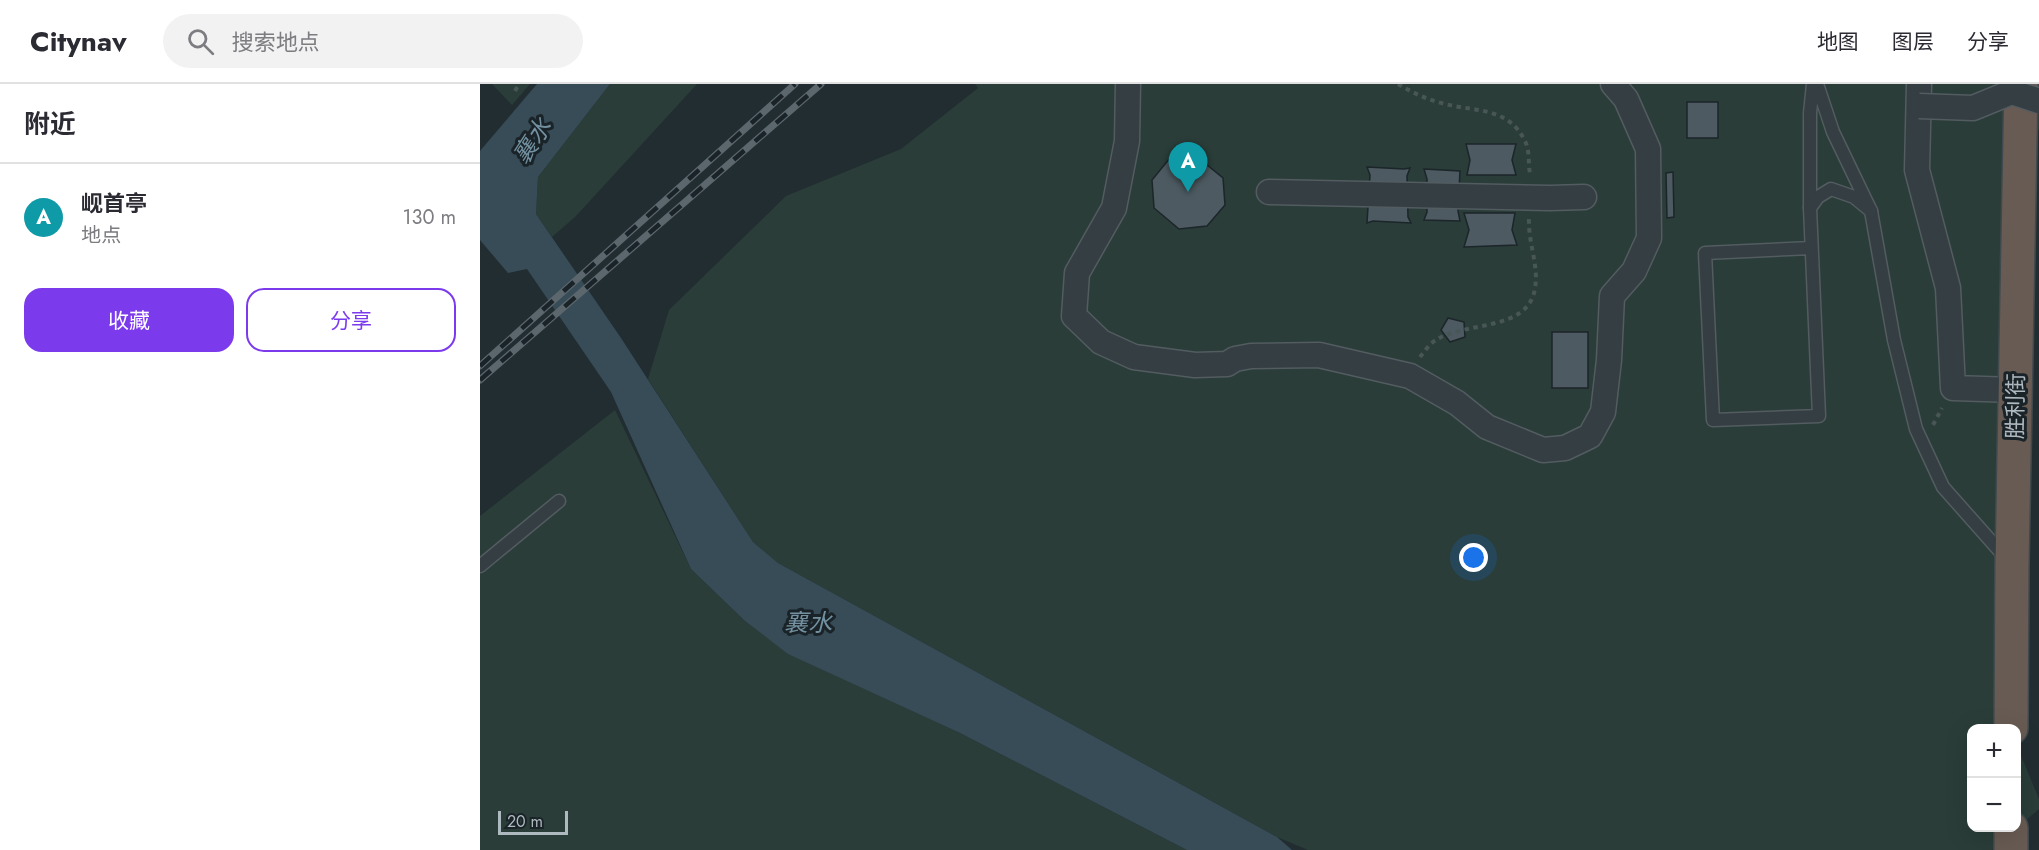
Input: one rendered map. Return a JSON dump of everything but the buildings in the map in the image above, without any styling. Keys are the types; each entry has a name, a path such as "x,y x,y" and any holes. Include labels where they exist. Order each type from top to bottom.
{"highway":[{"name":"胜利街","path":"2011,724 2021,84"},
{"path":"2011,832 2011,850"}],"street":[{"path":"1128,84 1127,141 1114,208 1077,273 1074,316 1101,342 1134,357 1195,365 1227,364 1234,359 1251,356 1319,355 1410,376 1457,403 1487,427 1543,450 1565,448 1590,436 1604,412 1612,296 1634,271 1648,238 1648,149 1627,89"},
{"path":"2015,390 1953,388 1948,288 1917,170 1919,95 1973,108 2012,92 2039,101"},
{"path":"1269,192 1584,197"}],"lane":[{"path":"1811,248 1705,253 1713,420 1819,416 1810,208 1810,113 1815,84"},
{"path":"1815,84 1833,132 1871,211 1894,340 1916,429 1943,487 2012,564"},
{"path":"1810,208 1818,197 1831,189 1854,197 1871,211"},
{"path":"480,566 560,501"}],"path":[{"path":"515,91 519,84"},
{"path":"1923,444 1953,388"}],"green space":[{"path":"492,84 530,84 512,105"},
{"path":"610,84 697,84 576,216 552,237 536,214 538,177"},
{"path":"975,84 2039,84 2039,130 2020,129 2011,724 1967,724 1967,832 2013,832 1992,850 1308,850 1277,837 778,563 753,542 648,379 669,310 786,196 901,149 978,88"},
{"path":"615,410 691,569 745,621 789,654 960,733 1187,850 480,850 480,516"},
{"path":"2021,756 2039,799 2039,809 2021,825"}],"water":[{"name":"襄水","path":"537,84 610,84 538,177 536,214 621,338 753,542 778,563 1277,837 1292,850 1187,850 960,733 788,654 745,621 691,569 611,392 527,269 508,273 480,240 480,151"}],"railway":[{"path":"480,366 795,84"},
{"path":"480,380 821,84"}],"place":[{"name":"岘首亭","path":"1188,192"}]}
